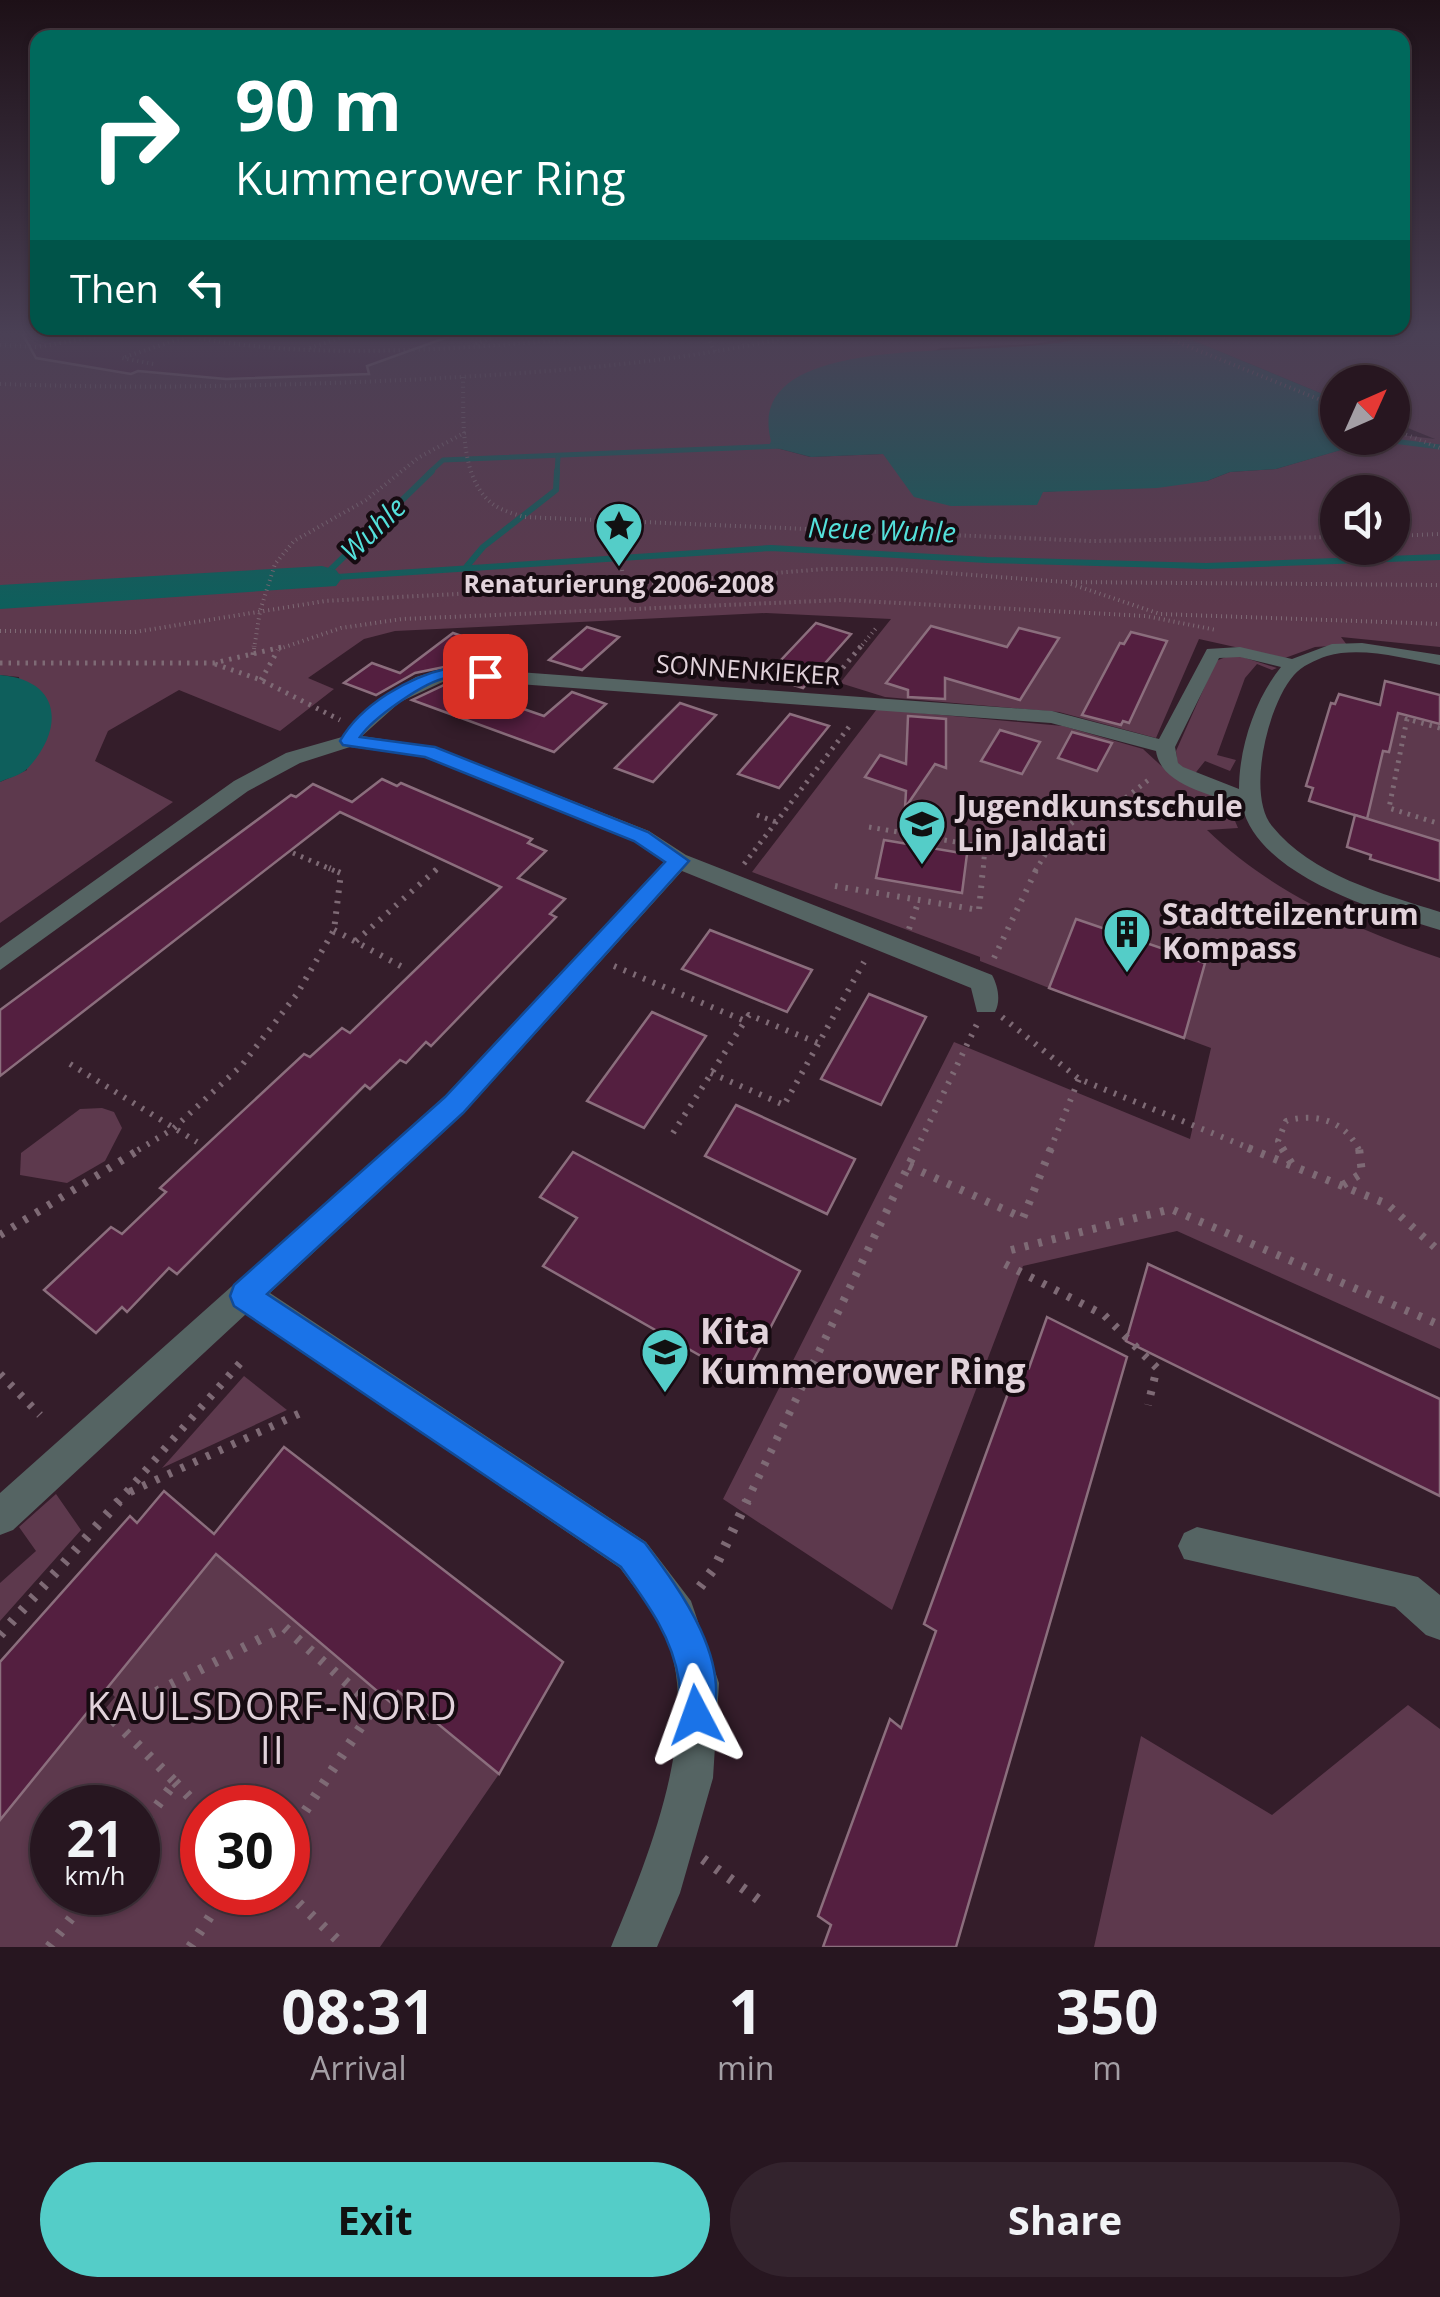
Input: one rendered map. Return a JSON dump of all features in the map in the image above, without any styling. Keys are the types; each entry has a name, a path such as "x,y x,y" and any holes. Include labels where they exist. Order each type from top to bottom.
{"street":[{"path":"1440,660 1350,650 1320,652 1294,665 1282,678 1248,767 1251,807 1288,855 1374,900 1440,922"},
{"path":"1166,756 1213,653 1240,652 1294,665"},
{"name":"SONNENKIEKER","path":"353,735 422,679 449,673 1052,717 1166,756 1189,780 1251,807"},
{"path":"0,960 241,786 293,758 353,735 429,751 641,836 678,861 877,939 984,993"},
{"path":"0,1517 454,1105 678,861"},
{"path":"244,1296 633,1555 677,1615 698,1684 692,1778 658,1893 634,1947"},
{"path":"1197,1546 1405,1590 1440,1620"}],"path":[{"path":"466,424 468,459 492,504 524,517 1092,541 1320,537"},
{"path":"252,656 274,564 294,541 366,500 418,458 466,432"},
{"path":"1410,436 1440,448"},
{"path":"1410,535 1440,534"},
{"path":"0,631 135,632 325,601 624,585 825,569 894,569 1066,582 1440,586"},
{"path":"622,570 624,585"},
{"path":"1066,582 1169,620"},
{"path":"0,663 214,663 279,649 341,628 402,620 804,600 1169,620 1229,634 1238,640 1240,652"},
{"path":"1160,614 1440,624"},
{"path":"815,701 877,627"},
{"path":"261,680 279,649"},
{"path":"214,663 261,680 353,735"},
{"path":"730,882 868,703"},
{"path":"1440,728 1407,719 1389,808 1440,824"},
{"path":"1119,803 1166,756"},
{"path":"677,1615 715,1567 909,1166 1046,847 1100,805 1251,807"},
{"path":"757,815 776,822"},
{"path":"835,886 979,910 985,847 870,827"},
{"path":"0,1234 173,1129 242,1065 297,994 334,930 340,873 293,853"},
{"path":"356,940 440,865"},
{"path":"334,930 406,969"},
{"path":"712,1073 784,1106 877,939"},
{"path":"589,956 745,1021"},
{"path":"984,993 1080,1079 1387,1204 1440,1252"},
{"path":"673,1133 749,1015 818,1043"},
{"path":"70,1064 197,1142"},
{"path":"909,1166 1024,1218 1080,1079"},
{"path":"1293,1166 1278,1142 1280,1130 1296,1116 1325,1118 1352,1136 1364,1161 1362,1173 1342,1186"},
{"path":"1011,1250 1171,1209 1440,1325"},
{"path":"1005,1264 1104,1315 1157,1368 1148,1405"},
{"path":"0,1635 241,1362"},
{"path":"0,1374 40,1414"},
{"path":"124,1494 307,1410"},
{"path":"180,1787 110,1716 284,1627 374,1706 310,1803"},
{"path":"160,1802 175,1782"},
{"path":"724,1874 759,1900"},
{"path":"310,1914 345,1947"},
{"path":"49,1947 73,1915"},
{"path":"190,1947 211,1915"}],"shaded area":[{"path":"0,424 808,424 769,446 810,457 883,454 1042,492 1207,481 1230,472 1276,469 1323,455 1410,455 1410,436 1435,439 1410,429 1410,424 1440,424 1440,647 1341,637 1347,645 1315,647 1285,658 1199,639 1156,738 1059,712 885,697 840,683 891,619 766,613 395,631 364,639 308,678 334,689 280,731 179,690 108,731 95,761 173,802 0,923 0,782 27,770 19,677 0,675"},
{"path":"772,424 1320,424 1320,455 1324,455 1276,469 1230,472 1207,481 1157,488 1043,492 1037,505 951,506 914,497 883,454 811,457 769,446"},
{"path":"1233,654 1277,668 1257,664 1245,678 1217,755 1236,760 1230,771 1205,761 1193,776 1178,768 1176,751 1216,661"},
{"path":"0,675 35,686 51,708 51,722 40,753 28,768 0,782"},
{"path":"1391,708 1440,724 1440,841 1367,819 1383,751 1389,752 1390,748"},
{"path":"877,709 1063,726 1143,749 1169,773 1227,802 1238,828 1207,830 1259,873 1316,907 1440,958 1440,1349 1177,1231 1023,1266 892,1610 723,1499 954,1042 1190,1139 1211,1048 1184,1038 1077,919 1049,988 980,961 980,957 752,872"},
{"path":"80,1109 114,1112 122,1128 105,1161 67,1183 20,1175 21,1153"},
{"path":"244,1376 287,1410 162,1468"},
{"path":"56,1494 81,1530 0,1621 0,1583 36,1551 19,1527"},
{"path":"225,1542 325,1626 316,1640 390,1702 398,1691 499,1774 380,1947 0,1947 0,1820 92,1707 100,1715 115,1697 106,1688"},
{"path":"1408,1705 1440,1729 1440,1947 1094,1947 1141,1736 1272,1815"}],"building":[{"path":"816,623 851,634 803,688 766,676"},
{"path":"931,626 1007,647 1019,628 1059,638 1020,700 945,678 945,699 908,697 908,690 886,683"},
{"path":"587,627 619,637 582,670 549,660"},
{"path":"1131,632 1167,641 1129,723 1123,721 1121,725 1082,715 1120,643 1124,644"},
{"path":"453,633 485,644 459,664 415,673 376,695 344,683 372,663 400,673"},
{"path":"1385,681 1440,695 1440,724 1398,713 1389,752 1383,751 1367,819 1309,801 1313,788 1306,786 1331,703 1335,704 1339,694 1380,705"},
{"path":"448,683 544,716 572,692 606,704 554,752 412,700"},
{"path":"680,703 716,715 653,782 615,768"},
{"path":"790,714 829,726 779,788 738,774"},
{"path":"908,716 946,719 946,768 935,764 905,808 906,791 865,777 880,755 906,764"},
{"path":"1000,730 1040,742 1022,774 981,761"},
{"path":"1072,732 1112,743 1097,771 1058,758"},
{"path":"382,779 397,786 401,783 532,839 528,843 546,851 518,878 565,899 550,914 556,917 431,1046 426,1042 406,1063 400,1060 370,1089 365,1085 177,1274 169,1268 127,1312 122,1307 96,1333 44,1290 111,1227 122,1234 166,1192 160,1188 304,1054 310,1057 342,1028 350,1033 501,887 340,812 0,1076 0,1010 291,795 296,797 313,784 352,802"},
{"path":"1355,815 1440,841 1440,881 1370,859 1371,855 1347,847"},
{"name":"Jugendkunstschule Lin Jaldati","path":"884,840 967,854 962,893 876,878"},
{"name":"Stadtteilzentrum Kompass","path":"1076,919 1205,963 1184,1038 1049,988"},
{"path":"710,930 812,970 787,1012 682,969"},
{"path":"869,994 926,1017 881,1105 821,1079"},
{"path":"652,1012 706,1036 644,1128 587,1101"},
{"path":"736,1105 855,1159 827,1214 705,1156"},
{"path":"573,1152 800,1271 743,1380 543,1266 577,1218 540,1197"},
{"path":"1148,1264 1440,1399 1440,1496 1126,1341"},
{"path":"1047,1317 1127,1357 956,1947 823,1947 831,1925 818,1916 890,1719 901,1728 936,1631 924,1624 1019,1363 1029,1368"},
{"path":"284,1447 563,1662 499,1774 398,1691 390,1702 216,1554 0,1820 0,1662 130,1516 137,1523 164,1491 214,1534"}],"waterway":[{"name":"Wuhle","path":"1410,443 1440,447"},
{"name":"Wuhle","path":"429,473 443,460 782,446"},
{"path":"557,473 558,457"},
{"name":"Neue Wuhle","path":"432,471 322,578 771,548 987,560 1206,566 1440,557"},
{"path":"467,566 483,547 556,490 557,471"},
{"name":"Wuhle","path":"0,597 322,578"}],"place":[{"name":"Renaturierung 2006-2008","path":"619,568"},
{"name":"Jugendkunstschule Lin Jaldati","path":"922,866"},
{"name":"Stadtteilzentrum Kompass","path":"1127,974"},
{"name":"Kita Kummerower Ring","path":"665,1394"}],"district":[{"name":"KAULSDORF-NORD II","path":"273,1729"}],"route":[{"path":"485,676 449,673 422,679 356,728 349,741 429,751 641,836 678,861 454,1105 244,1296 633,1555 656,1581 677,1615 698,1684 696,1715"}]}
